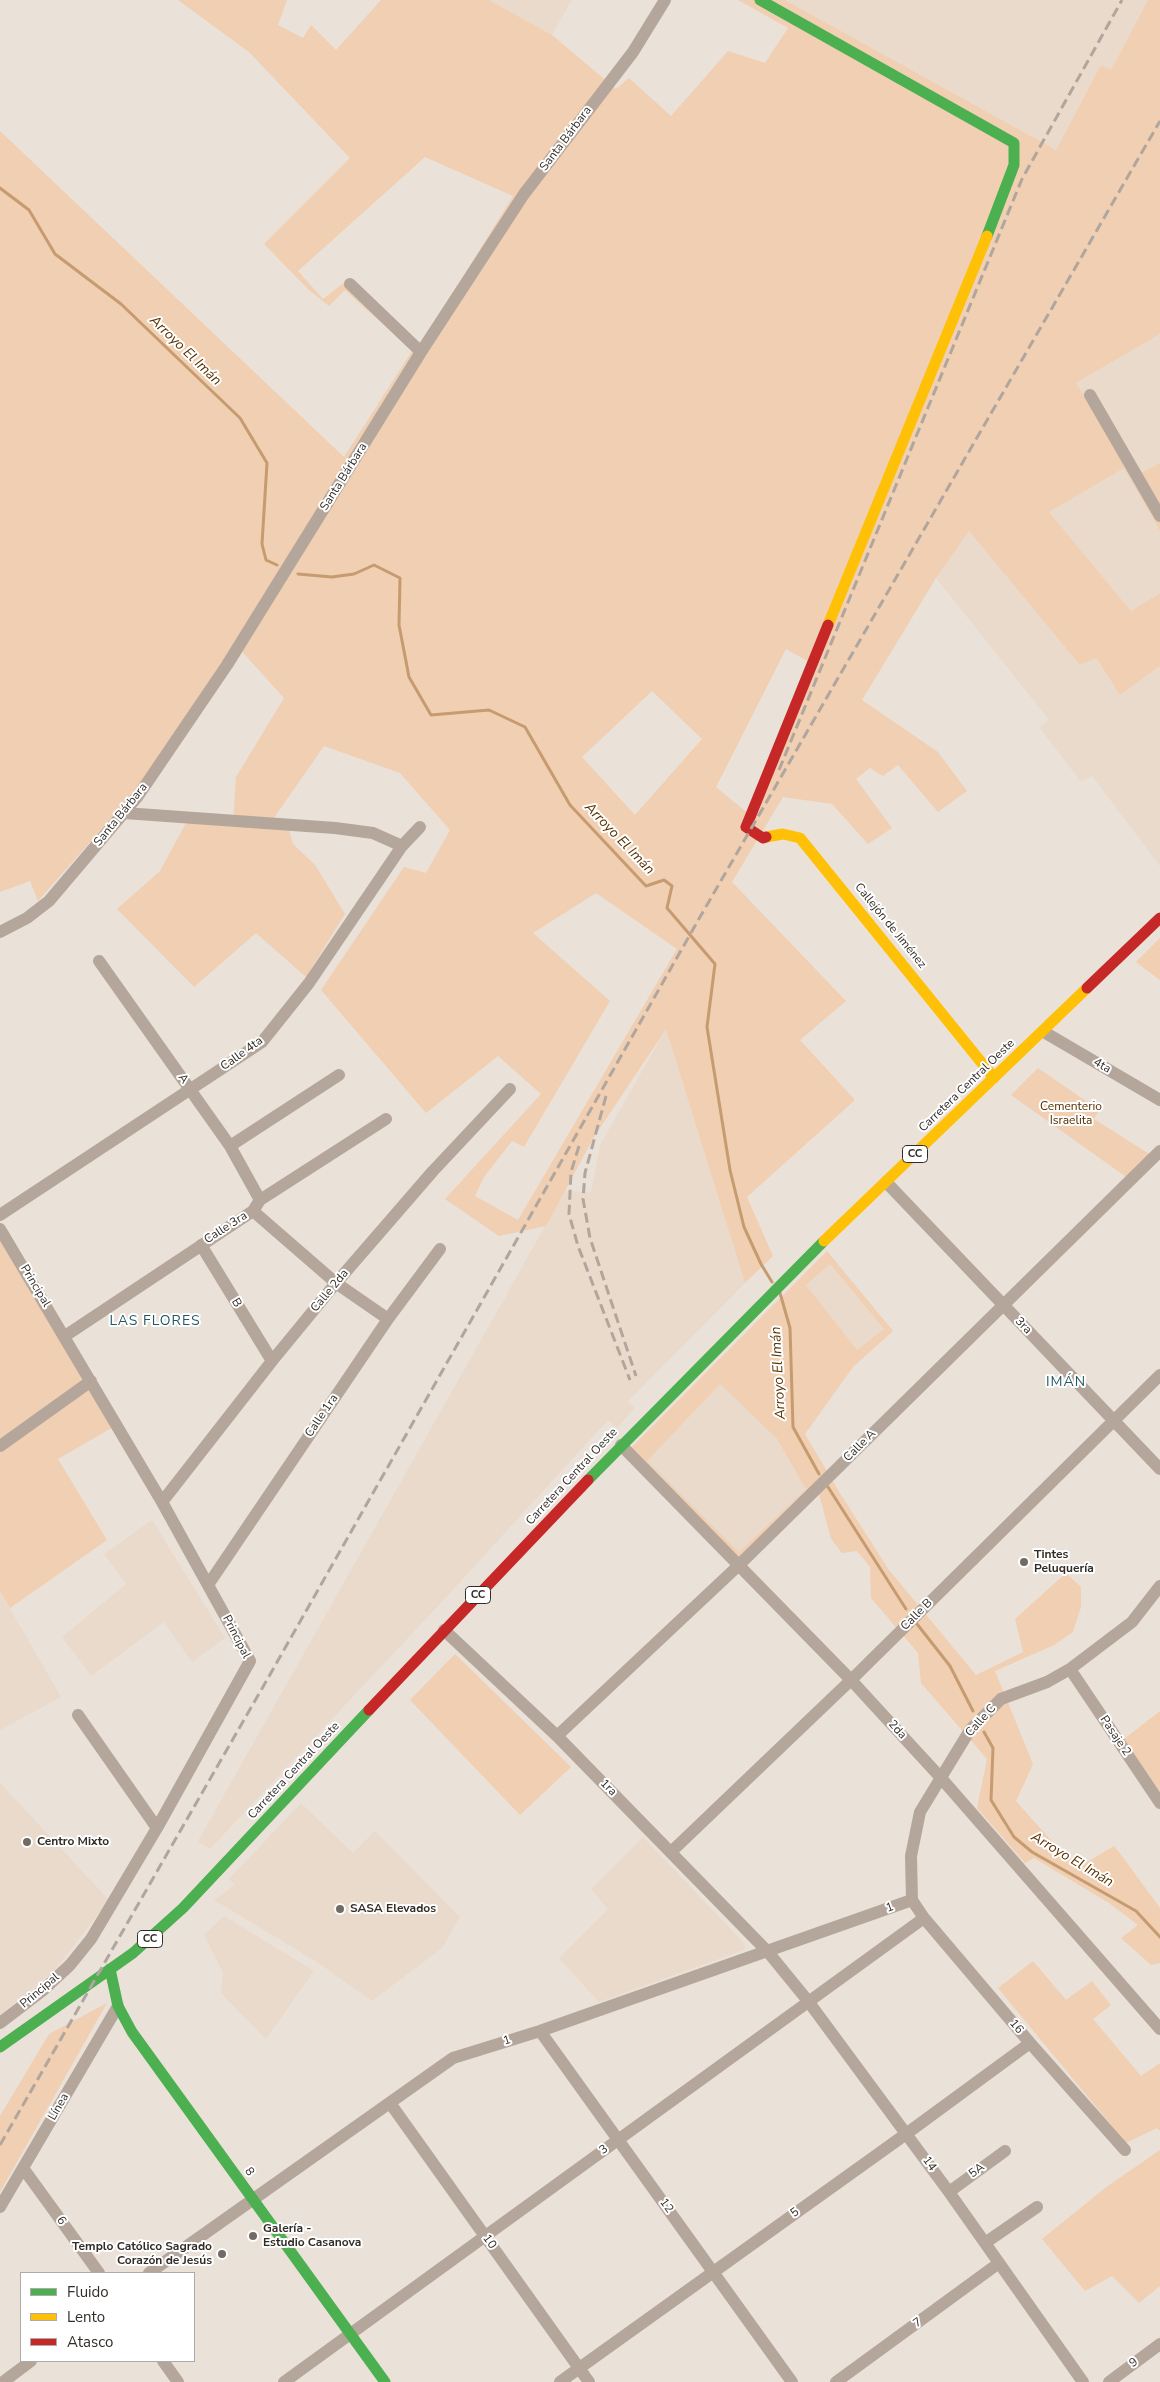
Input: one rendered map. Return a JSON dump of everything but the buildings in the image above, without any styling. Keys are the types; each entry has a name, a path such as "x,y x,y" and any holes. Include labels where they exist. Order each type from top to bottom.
{"street":[{"name":"Santa Bárbara","path":"0,932 27,918 49,901 138,796 227,665 422,352 524,194 633,52 665,0"},
{"name":"Callejón de Jiménez","path":"760,0 1014,143 1014,165 1004,198 746,827 764,838 783,834 800,838 994,1078"},
{"path":"350,284 422,352"},
{"path":"1090,395 1160,516"},
{"path":"124,813 335,828 373,833 402,846"},
{"name":"Calle 4ta","path":"0,1214 262,1042 309,983 402,846 420,827"},
{"name":"Carretera Central Oeste","path":"0,2047 108,1971 152,1937 183,1908 444,1630 770,1293 1044,1032 1160,918"},
{"name":"A","path":"100,961 230,1146 257,1206 336,1284 388,1318"},
{"name":"4ta","path":"1044,1032 1160,1100"},
{"path":"230,1146 339,1075"},
{"name":"Calle 2da","path":"162,1502 272,1361 336,1284 433,1170 510,1089"},
{"name":"Calle 3ra","path":"65,1336 386,1119"},
{"name":"Calle A","path":"557,1736 739,1565 1160,1152"},
{"name":"3ra","path":"886,1182 1160,1468"},
{"name":"Principal","path":"0,1229 162,1502 250,1661 157,1828 90,1939 70,1965 42,1991 0,2023"},
{"name":"B","path":"201,1245 272,1361"},
{"name":"Calle 1ra","path":"208,1585 388,1318 440,1249"},
{"name":"Calle B","path":"671,1852 851,1680 1160,1375"},
{"path":"0,1446 91,1381"},
{"name":"2da","path":"621,1445 851,1680 941,1778 1160,2029"},
{"name":"Calle C","path":"912,1900 911,1856 920,1812 970,1730 1001,1699 1047,1682 1070,1669 1132,1622 1160,1586"},
{"name":"1ra","path":"444,1630 557,1736 768,1952"},
{"name":"Pasaje 2","path":"1070,1669 1160,1803"},
{"path":"78,1714 157,1828"},
{"name":"16","path":"912,1900 924,1918 1030,2043 1125,2150"},
{"name":"1","path":"150,2272 251,2199 453,2058 540,2031 912,1900"},
{"name":"3","path":"284,2382 924,1918"},
{"name":"14","path":"768,1952 808,2001 949,2192 1083,2382"},
{"name":"8","path":"108,1971 118,2006 132,2032 385,2382"},
{"name":"Línea","path":"0,2208 118,2006"},
{"name":"12","path":"540,2031 792,2382"},
{"name":"5","path":"560,2382 1030,2043"},
{"name":"10","path":"390,2102 589,2382"},
{"name":"5A","path":"949,2192 1005,2151"},
{"name":"6","path":"23,2168 98,2272"},
{"path":"985,2243 1037,2207"},
{"name":"7","path":"836,2382 999,2263"},
{"name":"9","path":"1109,2382 1160,2344"},
{"path":"3,2382 31,2362"},
{"path":"164,2362 178,2382"}],"shaded area":[{"path":"489,0 572,0 552,35"},
{"path":"785,0 1148,0 1111,70 1101,65 1056,150"},
{"path":"1160,334 1160,463 1138,475 1076,383"},
{"path":"1124,467 1160,531 1160,593 1131,611 1049,512"},
{"path":"969,531 1080,664 1095,657 1120,695 1160,666 1160,866 1092,776 1081,782 1039,727 1049,720 936,578"},
{"path":"666,1029 745,1283 628,1401 635,1408 617,1428 608,1420 438,1606 210,1849 198,1841 565,1191 591,1192 600,1145"},
{"path":"830,1264 884,1329 857,1351 806,1285"},
{"path":"720,1384 777,1439 806,1489 739,1552 646,1461"},
{"path":"152,1520 225,1638 192,1662 164,1622 91,1676 62,1637 126,1584 104,1554"},
{"path":"0,1591 61,1697 0,1730"},
{"name":"Centro Mixto","path":"0,1783 109,1900 55,1970 0,2015"},
{"name":"SASA Elevados","path":"301,1803 353,1853 375,1831 460,1917 442,1948 372,2001 317,1962 214,1900 235,1885 229,1879"},
{"path":"643,1837 745,1944 744,1950 599,2002 559,1958 608,1909 591,1889"},
{"path":"224,1916 314,1971 266,2039 221,1993 223,1973 204,1935"}],"green space":[{"path":"178,0 287,0 278,25 303,38 311,25 336,50 381,0 489,0 552,35 616,89 629,78 671,116 728,51 765,63 788,28 738,0 785,0 1056,150 1101,65 1111,70 1148,0 1160,0 1160,334 1076,383 1137,475 1160,463 1160,531 1124,468 1049,512 1131,611 1160,593 1160,666 1120,695 1096,658 1080,665 969,531 936,578 862,700 938,752 967,791 938,812 898,765 883,776 870,768 856,779 892,828 868,844 832,804 783,797 732,882 846,1001 800,1040 855,1100 747,1197 773,1256 745,1283 666,1029 594,1137 546,1226 499,1236 445,1199 541,1094 498,1056 426,1113 321,990 404,867 426,873 450,830 400,773 324,746 269,825 288,825 293,844 315,865 345,914 306,977 256,933 194,987 117,909 160,871 187,821 233,825 236,777 284,698 237,646 135,791 38,901 30,881 0,892 0,131 344,457 412,351 345,290 329,306 309,290 264,244 350,158 249,52","holes":["425,157 513,196 420,346 350,278 323,299 298,271","786,649 811,663 750,815 716,787","652,691 702,739 635,815 582,757","596,893 677,949 518,1220 475,1196 484,1177 512,1141 524,1147 610,1001 533,933"]},
{"path":"1160,938 1160,980 1136,962"},
{"name":"Cementerio Israelita","path":"1038,1068 1099,1110 1094,1119 1151,1155 1129,1179 1011,1095"},
{"path":"0,1233 115,1426 58,1459 107,1540 10,1608 0,1591"},
{"path":"827,1251 893,1331 853,1367 805,1434 889,1570 976,1675 1023,1652 1015,1619 1066,1573 1081,1587 1081,1607 1073,1632 1054,1645 995,1671 1033,1764 1016,1801 1047,1836 1079,1867 1114,1846 1160,1908 1160,1963 1151,1965 1121,1938 1138,1925 1109,1903 1034,1858 1025,1863 977,1808 987,1759 921,1683 918,1653 871,1598 870,1567 857,1551 842,1553 831,1539 819,1494 740,1568 626,1453","holes":["830,1264 884,1329 857,1350 806,1285","720,1384 777,1439 806,1489 739,1552 647,1461"]},
{"path":"455,1654 571,1767 520,1815 410,1700"},
{"path":"1160,1711 1160,1792 1124,1739"},
{"path":"1033,1961 1066,2000 1092,1981 1111,2005 1093,2019 1141,2076 1160,2063 1160,2131 1157,2128 1126,2143 998,1988"},
{"path":"107,2003 0,2192 0,2116 49,2034"},
{"path":"1160,2150 1160,2286 1139,2303 1112,2276 1085,2291 1042,2239 1105,2188"}],"waterway":[{"name":"Arroyo El Imán","path":"0,188 29,210 55,254 121,304 240,418 267,463 262,544 266,560 277,565"},
{"name":"Arroyo El Imán","path":"298,574 332,577 354,574 374,565 400,578 399,625 409,677 431,715 489,710 525,727 570,805 646,886 664,880 672,886 667,908 715,964 707,1027 730,1170 744,1227 761,1264 772,1282"},
{"name":"Arroyo El Imán","path":"780,1293 790,1328 793,1427 819,1474"},
{"name":"Arroyo El Imán","path":"828,1487 906,1609"},
{"name":"Arroyo El Imán","path":"917,1624 950,1666 973,1711"},
{"name":"Arroyo El Imán","path":"984,1732 993,1748 991,1800 1014,1837 1032,1852 1136,1911 1160,1937"}],"railway":[{"path":"779,770 1022,179 1122,0"},
{"path":"0,2145 268,1678 700,917 1160,121"},
{"path":"606,1096 585,1173 583,1199 590,1238 636,1376"},
{"path":"579,1146 571,1172 569,1214 578,1246 630,1380"}],"traffic: fast":[{"path":"760,0 1014,143 1014,165 987,236"},
{"path":"588,1480 824,1241"},
{"path":"0,2047 133,1953 183,1908 369,1710"},
{"path":"110,1969 118,2006 132,2032 385,2382"}],"traffic: slow":[{"path":"828,625 987,236"},
{"path":"766,837 783,834 800,838 994,1078"},
{"path":"824,1241 1087,988"}],"traffic: jam":[{"path":"766,837 763,838 746,827 828,625"},
{"path":"1087,988 1160,918"},
{"path":"369,1710 588,1480"}],"place":[{"name":"Tintes Peluquería","path":"1024,1562"},
{"name":"Centro Mixto","path":"27,1842"},
{"name":"SASA Elevados","path":"340,1909"},
{"name":"Galería - Estudio Casanova","path":"253,2236"},
{"name":"Templo Católico Sagrado Corazón de Jesús","path":"222,2254"}],"district":[{"name":"LAS FLORES","path":"155,1322"},
{"name":"IMÁN","path":"1066,1383"}]}
